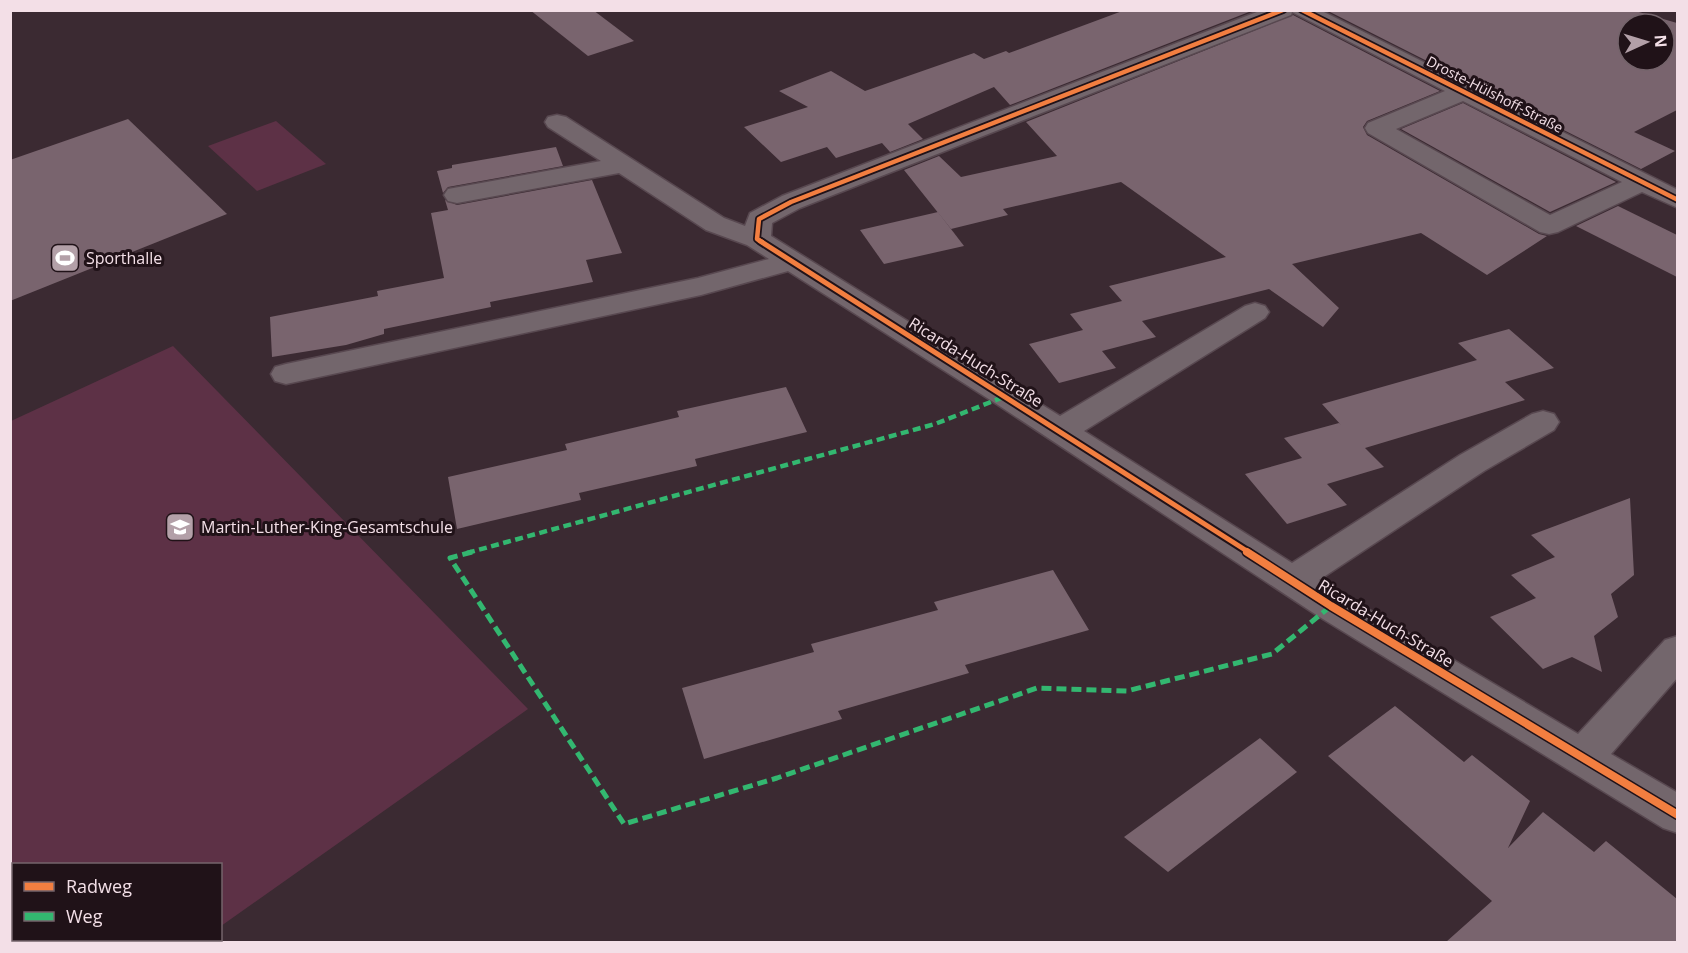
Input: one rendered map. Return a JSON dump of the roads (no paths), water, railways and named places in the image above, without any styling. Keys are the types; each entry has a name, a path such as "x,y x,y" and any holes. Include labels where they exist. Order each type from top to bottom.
{"street":[{"path":"757,239 759,219 791,202 1283,10"},
{"name":"Droste-Hülshoff-Straße","path":"1302,10 1677,200"},
{"path":"1464,92 1377,128 1549,226 1642,182"},
{"name":"Ricarda-Huch-Straße","path":"557,122 715,224 757,239 789,262 1060,431 1291,581 1677,815"},
{"path":"457,195 622,165"},
{"path":"286,374 701,286 789,262"},
{"path":"1060,431 1255,312"},
{"path":"1291,581 1472,463 1543,422"},
{"path":"1582,758 1677,651"}],"place":[{"name":"Sporthalle","path":"65,258"},
{"name":"Martin-Luther-King-Gesamtschule","path":"180,527"}]}
